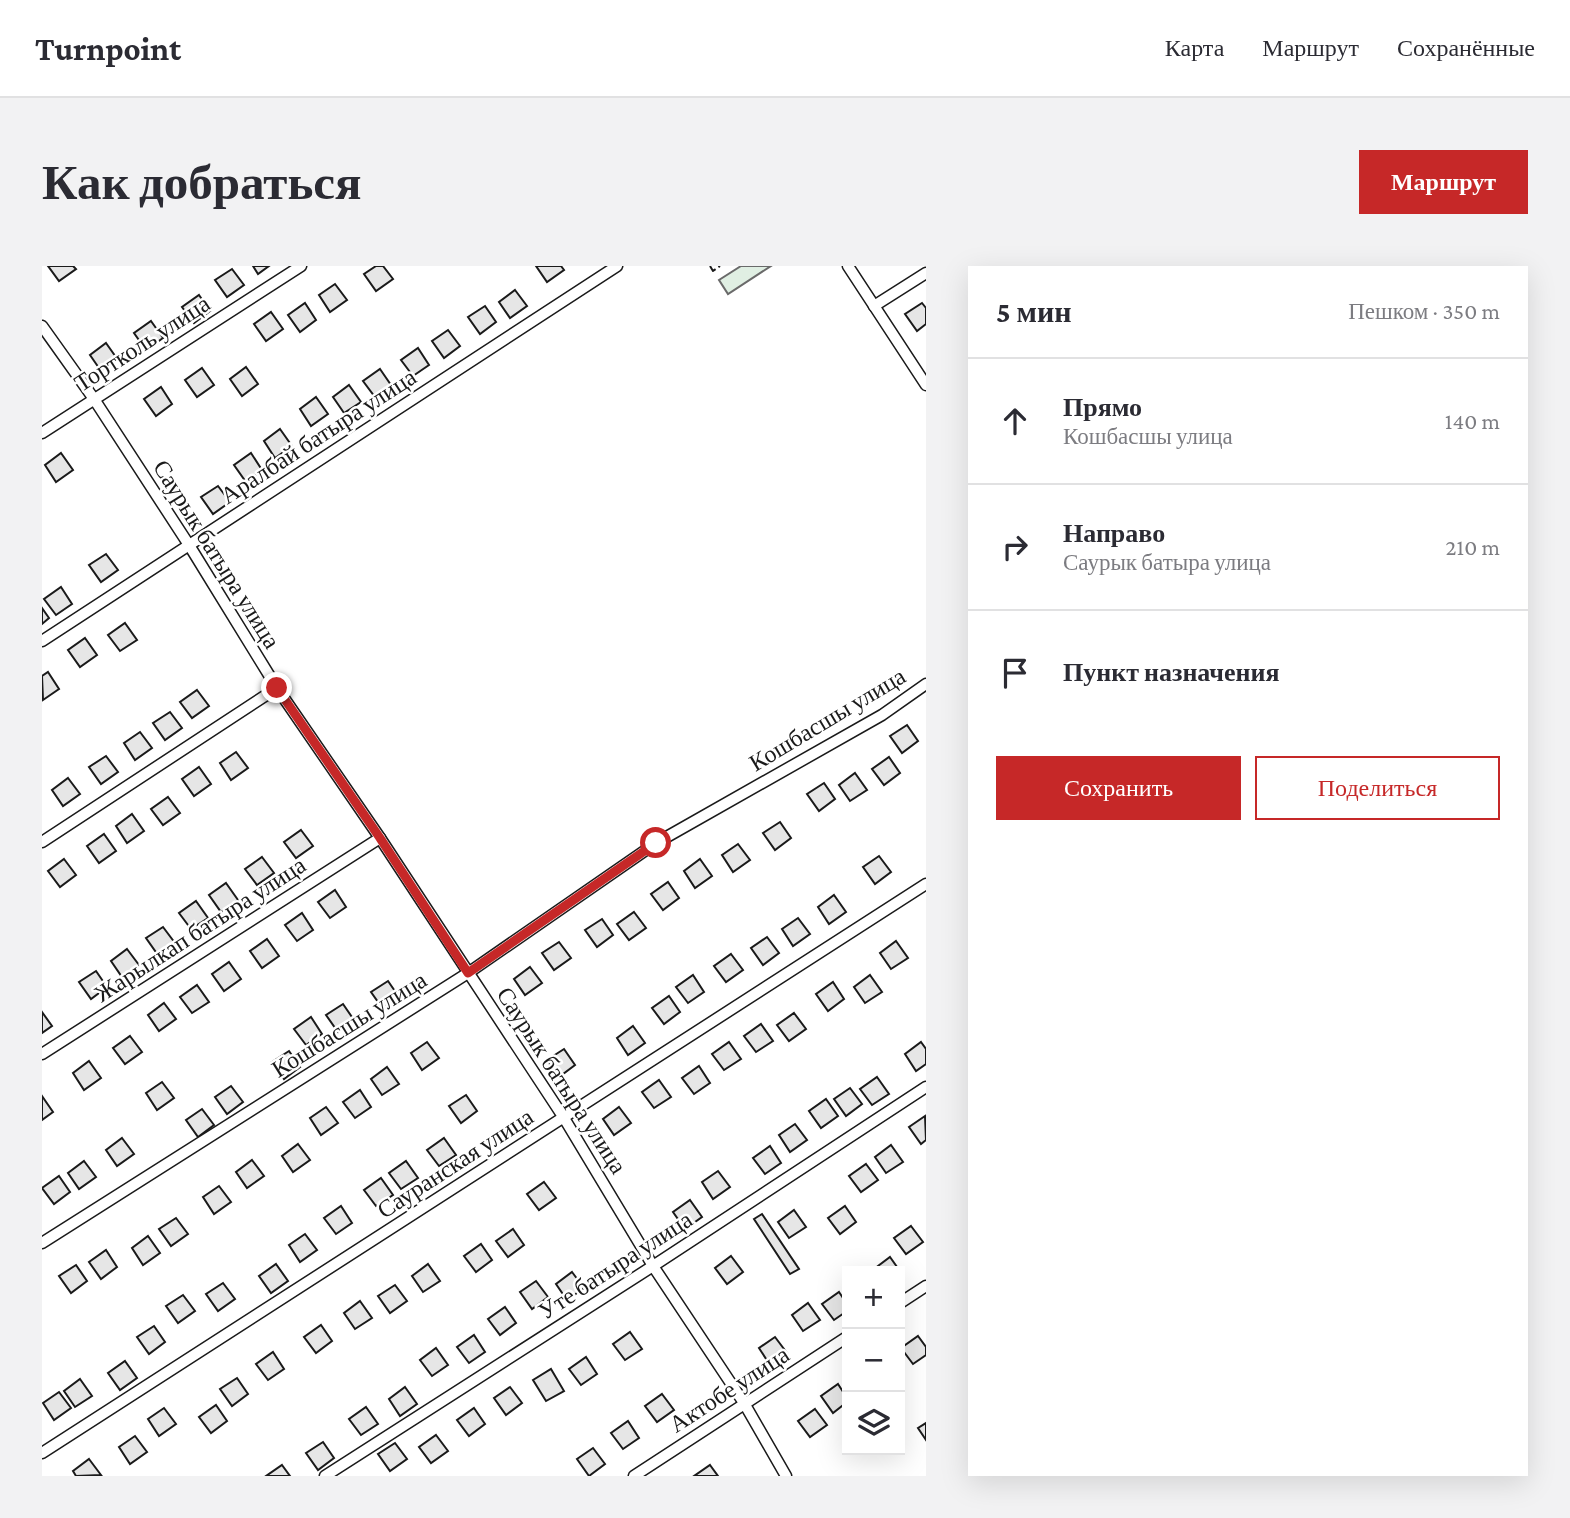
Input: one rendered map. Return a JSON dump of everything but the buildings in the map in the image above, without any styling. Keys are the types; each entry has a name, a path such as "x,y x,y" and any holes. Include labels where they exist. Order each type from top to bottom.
{"street":[{"name":"Тортколь улица","path":"42,433 301,266"},
{"name":"Аралбай батыра улица","path":"42,641 617,266"},
{"path":"848,266 926,385"},
{"path":"874,306 926,273"},
{"name":"Саурык батыра улица","path":"42,326 94,399 189,545 277,688 380,838 564,1118 653,1266 744,1404 786,1476"},
{"name":"Кошбасшы улица","path":"42,1243 468,973 656,843 882,715 926,684"},
{"path":"42,842 277,688"},
{"name":"Жарылкап батыра улица","path":"42,1054 380,838"},
{"name":"Сауранская улица","path":"42,1453 926,884"},
{"name":"Уте батыра улица","path":"325,1476 926,1087"},
{"path":"905,1300 926,1286"},
{"name":"Актобе улица","path":"634,1476 842,1340"}],"green space":[{"path":"741,266 771,266 728,294 719,280"}],"fence":[{"path":"710,266 713,271 720,266"}],"route":[{"path":"277,688 468,973 656,843"}]}
